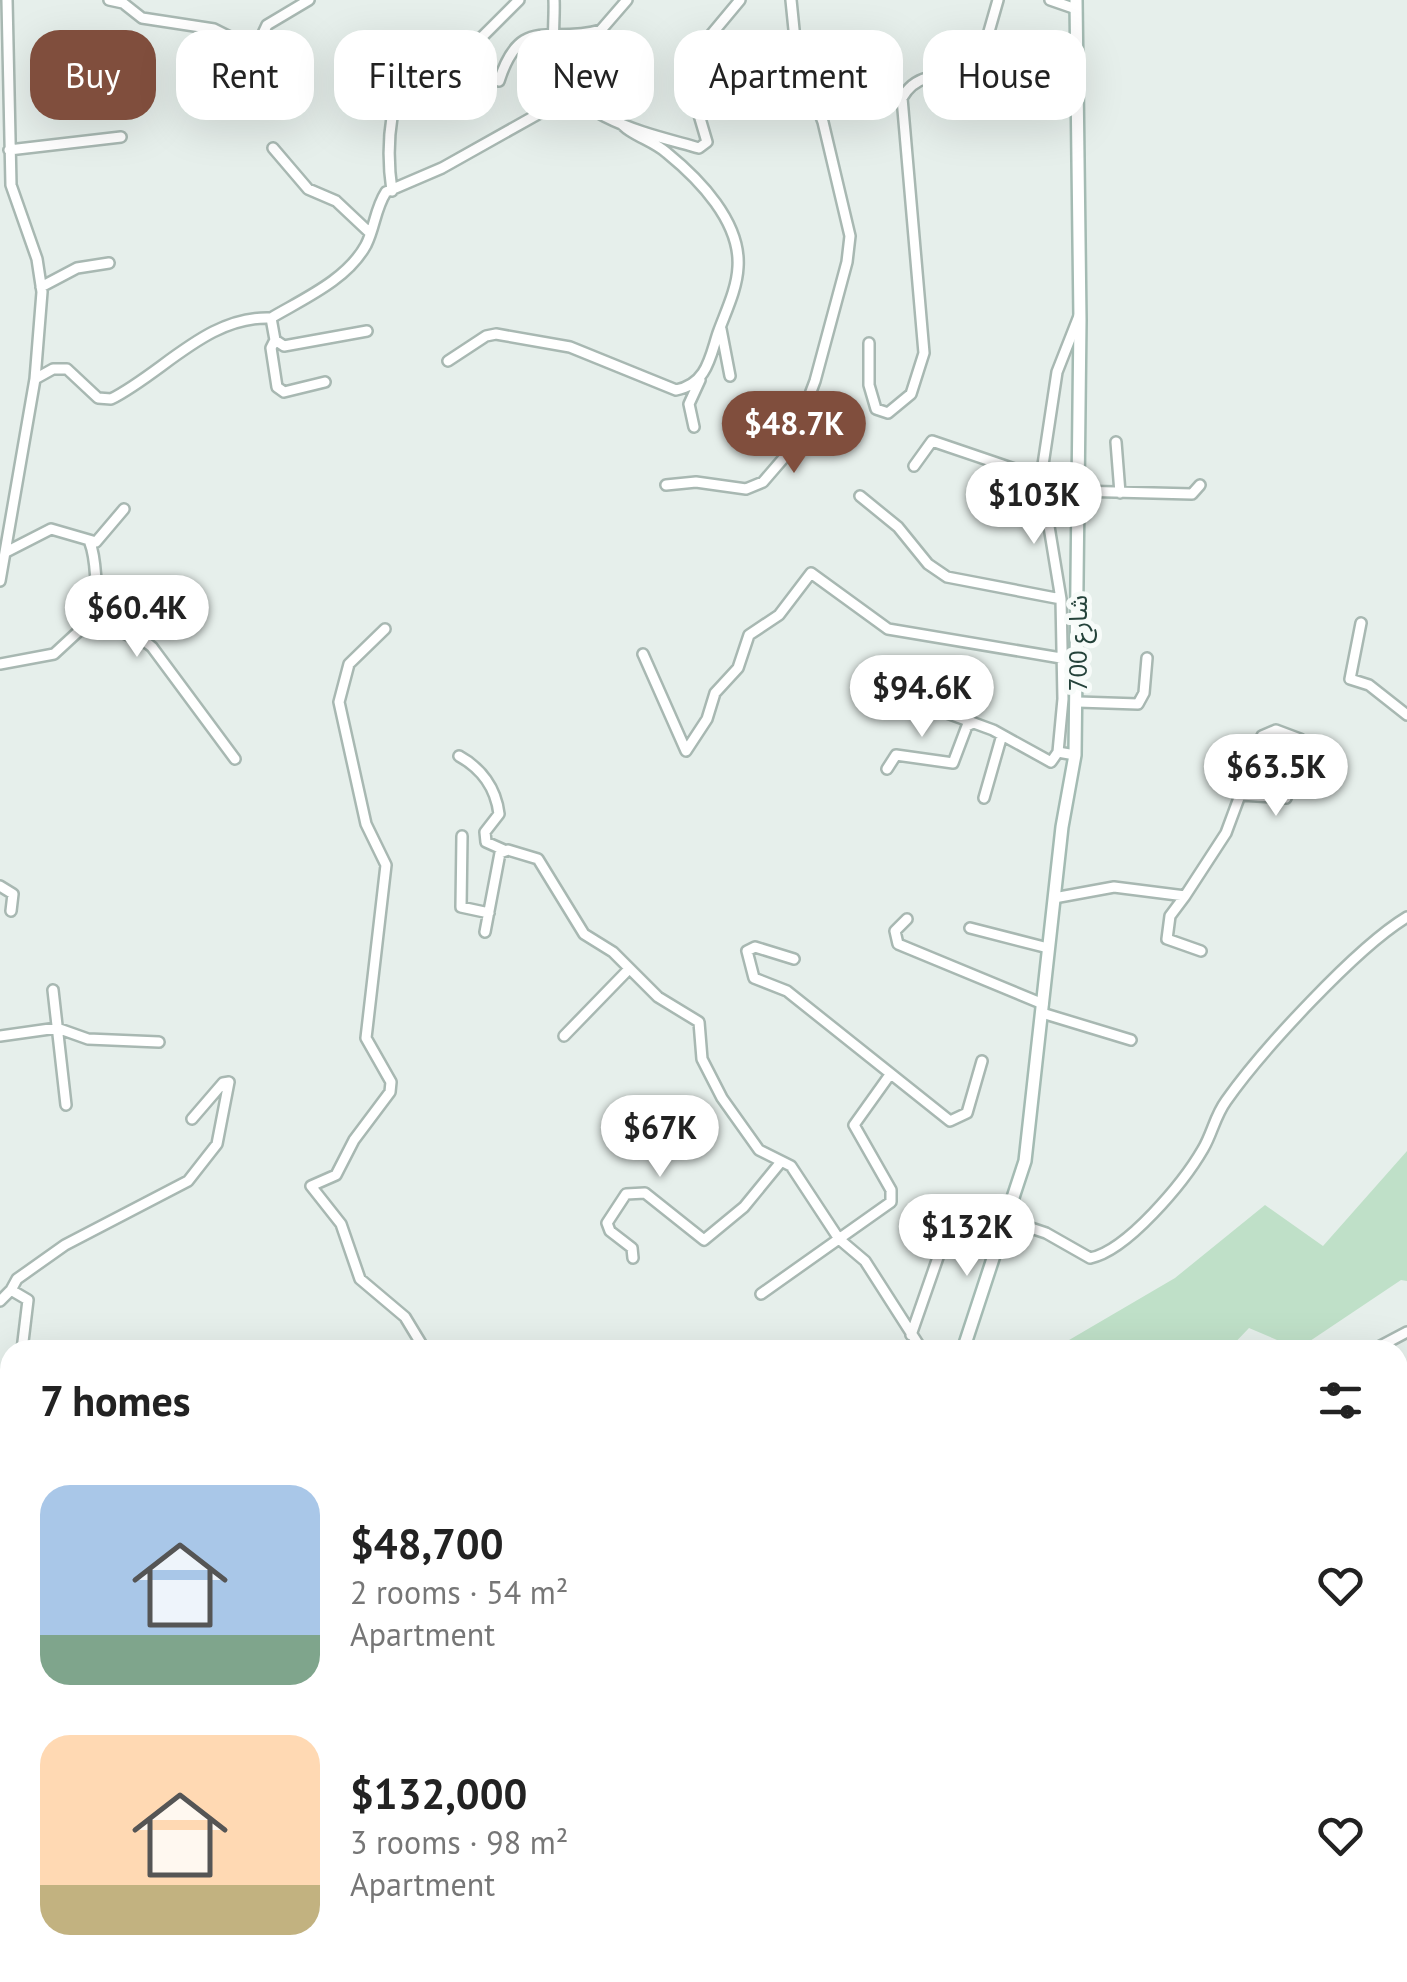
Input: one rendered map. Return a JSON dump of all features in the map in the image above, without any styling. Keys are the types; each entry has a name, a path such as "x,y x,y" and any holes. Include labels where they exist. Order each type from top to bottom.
{"main road":[{"name":"شارع 700","path":"966,1340 1026,1160 1054,898 1075,755 1080,313 1076,4"}],"street":[{"path":"0,581 16,512 15,483 36,378 41,287 37,259 5,183 9,150 7,0"},
{"path":"109,0 123,3 142,18 216,30"},
{"path":"264,30 309,0"},
{"path":"489,30 519,0"},
{"path":"554,0 555,30"},
{"path":"601,30 627,0"},
{"path":"620,120 704,146 706,137 689,80 690,60 740,0"},
{"path":"666,485 696,482 746,489 763,482 788,453 815,381 847,262 850,236 823,122 812,94 799,78 791,0"},
{"path":"869,343 870,396 876,410 888,412 912,394 924,353 902,98 908,87 930,76 976,77 998,0"},
{"path":"1050,0 1076,4"},
{"path":"499,82 517,44"},
{"path":"390,120 387,158 392,190"},
{"path":"36,378 53,369 67,369 98,398 111,399 223,328 255,318 271,318 316,294 354,261 370,233 380,201 392,190 528,120"},
{"path":"618,120 706,188 726,221 738,256 738,270 721,326 688,404 694,427"},
{"path":"9,150 121,137"},
{"path":"274,148 308,189 336,202 370,233"},
{"path":"41,287 76,268 109,263"},
{"path":"924,705 1002,735 1051,762 1058,752 1061,600 1041,478 1057,372 1080,313"},
{"path":"271,318 276,387 284,392 325,382"},
{"path":"721,326 730,376"},
{"path":"275,340 291,346 368,331"},
{"path":"448,361 486,336 504,334 570,348 676,390 692,384 703,373"},
{"path":"914,466 932,441 1041,478"},
{"path":"1116,442 1120,493"},
{"path":"1076,491 1192,494 1200,485"},
{"path":"860,496 898,527 928,564 947,577 1061,600"},
{"path":"0,507 16,512"},
{"path":"8,551 51,530 90,543 101,538 124,509"},
{"path":"90,543 96,558 98,601 106,620 119,631 140,636 152,647 165,670 197,702 235,759"},
{"path":"642,654 686,750 708,720 715,693 738,668 749,635 774,620 812,573 888,629 920,630 1010,652 1061,658"},
{"path":"0,664 54,654 80,630 128,631 146,616"},
{"path":"1360,623 1350,680 1369,685 1407,715"},
{"path":"384,629 349,664 339,702 366,824 386,865 383,922 366,1038 391,1082 390,1092 354,1140 336,1174 311,1186 340,1224 360,1279 405,1317 419,1340"},
{"path":"1078,702 1138,704 1144,693 1147,658"},
{"path":"887,769 896,755 952,763 967,726 973,722"},
{"path":"1201,950 1167,939 1170,916 1226,832 1241,795 1245,772 1264,733 1276,730 1300,739 1302,750 1286,798 1241,795"},
{"path":"984,798 1002,735"},
{"path":"1058,752 1075,755"},
{"path":"458,756 475,765 498,802 499,814 485,832 486,842 538,859 578,927 658,997 699,1022 702,1059 722,1098 760,1150 791,1166 839,1239 865,1261 914,1340"},
{"path":"462,836 460,907 489,913"},
{"path":"485,932 498,858 504,850"},
{"path":"0,886 13,894 11,911"},
{"path":"1054,898 1114,887 1185,896"},
{"path":"1007,1220 1046,1233 1090,1258 1118,1242 1167,1198 1204,1149 1226,1100 1310,1004 1407,917"},
{"path":"907,919 895,931 898,944 1042,1009 1131,1040"},
{"path":"970,928 1048,948"},
{"path":"794,960 755,947 748,950 754,978 787,992 939,1114 958,1120 967,1113 982,1061"},
{"path":"564,1036 629,969"},
{"path":"52,990 66,1105"},
{"path":"0,1036 57,1028 88,1039 159,1042"},
{"path":"761,1294 882,1211 893,1198 854,1126 890,1076"},
{"path":"0,1301 12,1290 17,1278 56,1250 188,1181 217,1144 229,1082 224,1082 192,1119"},
{"path":"633,1258 632,1248 610,1231 607,1223 626,1194 645,1193 704,1240 744,1207 780,1163"},
{"path":"911,1336 943,1243"},
{"path":"12,1290 28,1300 23,1340"}],"green space":[{"path":"1407,1151 1407,1281 1401,1280 1311,1340 1277,1340 1249,1328 1238,1340 1069,1340 1175,1278 1265,1205 1323,1246"}]}
